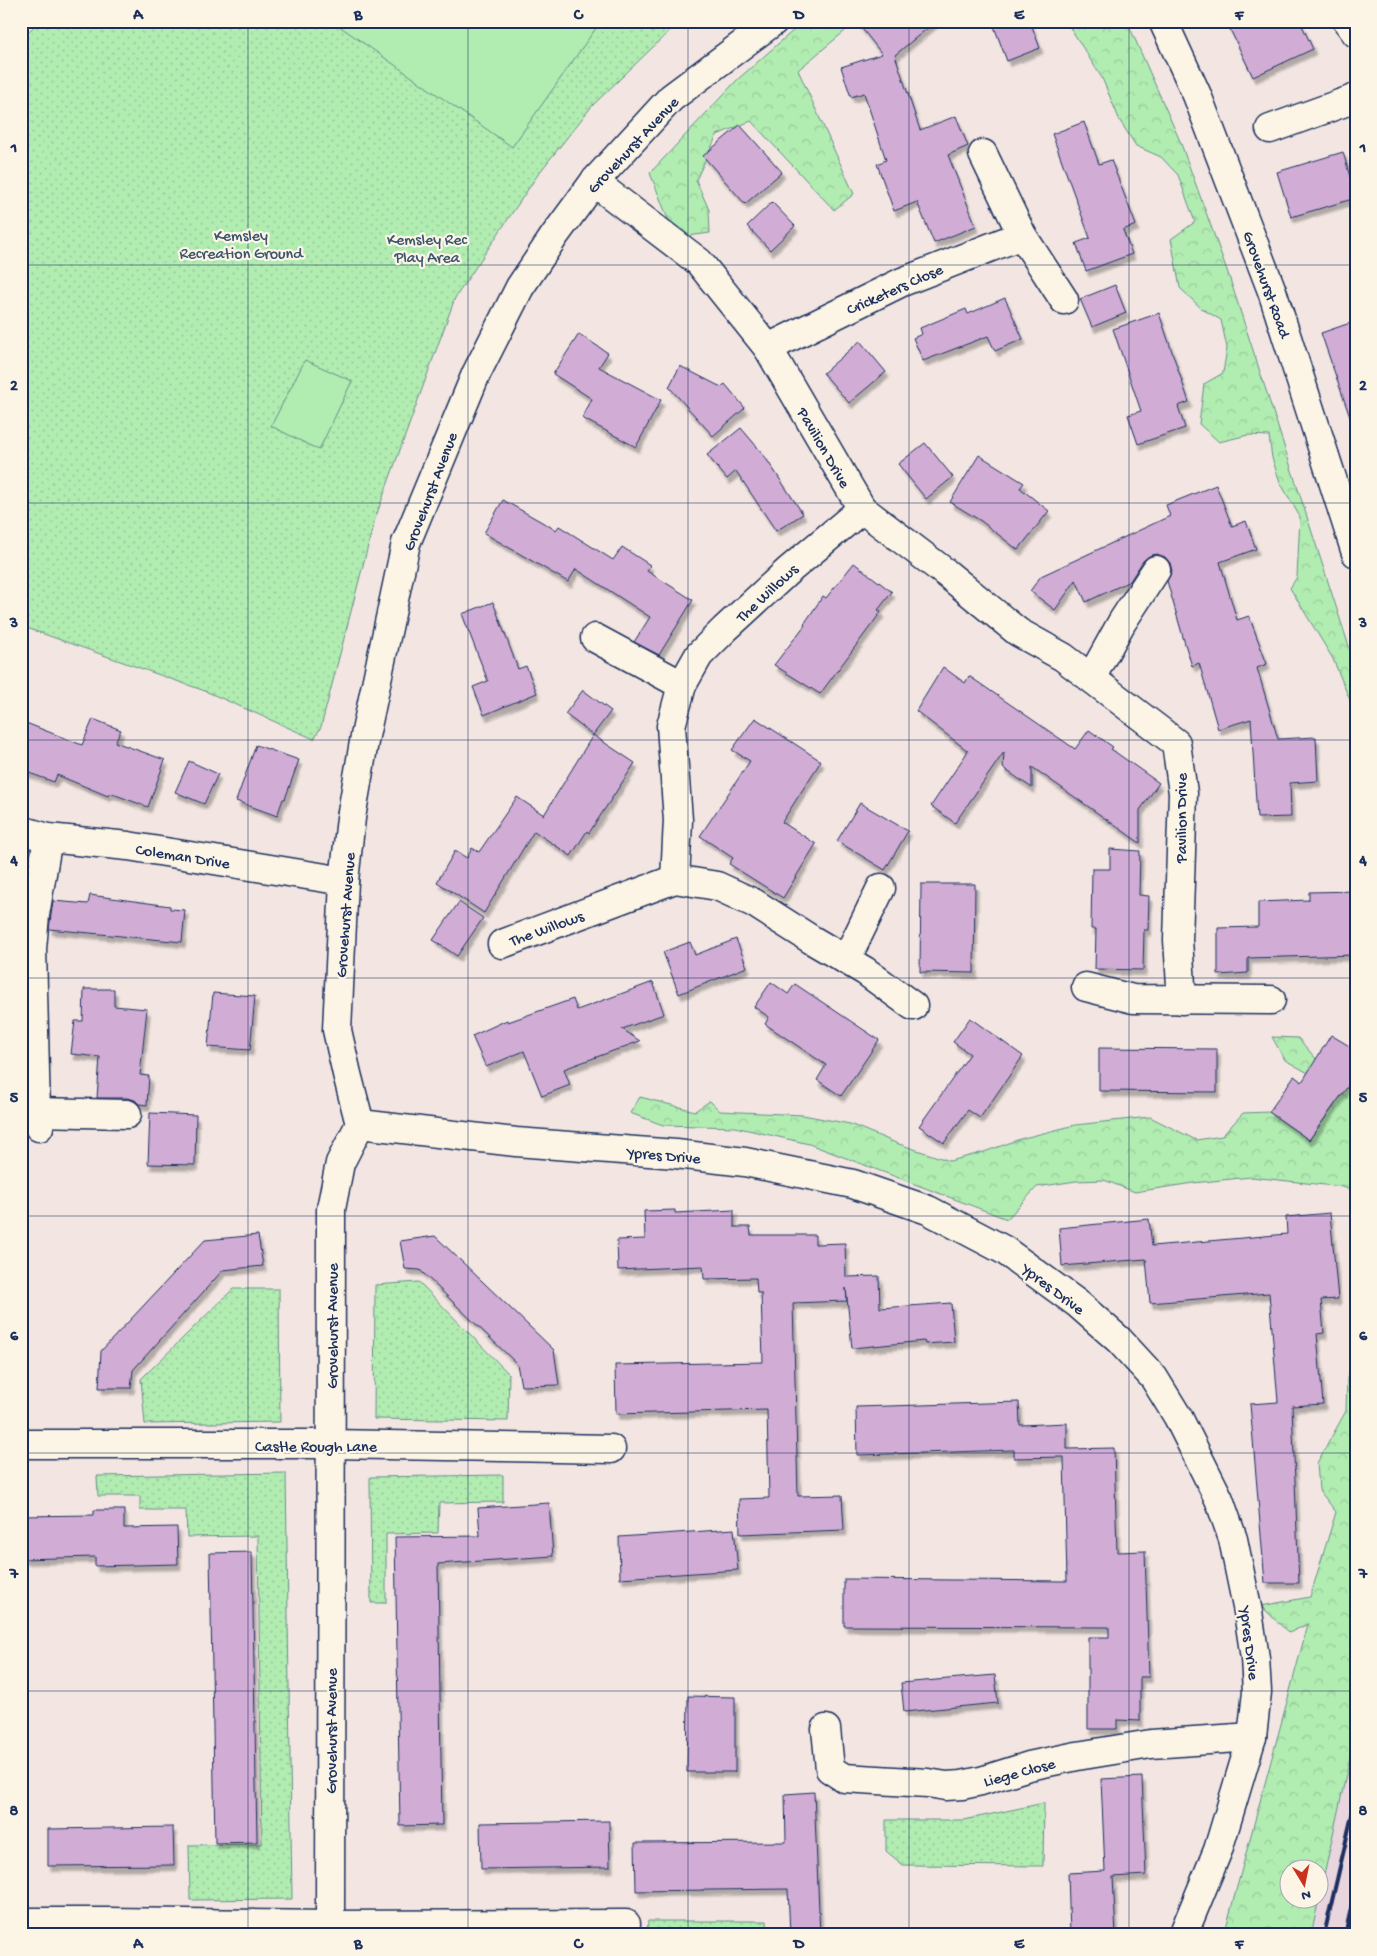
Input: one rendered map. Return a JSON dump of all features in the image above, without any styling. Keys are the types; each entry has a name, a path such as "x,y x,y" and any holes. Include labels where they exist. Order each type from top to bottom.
{"street":[{"name":"Grovehurst Avenue","path":"330,1930 331,1209 340,1163 360,1124 346,1074 337,1030 344,881 352,818 366,736 406,543 476,374 520,287 594,182 671,98 774,21"},
{"name":"Grovehurst Road","path":"1163,21 1197,95 1272,292 1356,553"},
{"path":"1347,21 1356,33"},
{"path":"1270,129 1356,98"},
{"path":"983,154 1022,235 1064,300"},
{"name":"Pavilion Drive","path":"594,182 699,262 768,348 862,509 946,573 1018,632 1063,657 1176,743 1183,794 1178,940 1182,1000"},
{"name":"Cricketers Close","path":"768,348 902,282 1022,235"},
{"name":"The Willows","path":"502,944 675,879 678,820 672,726 682,685 699,655 788,571 862,509"},
{"path":"1091,678 1122,622 1156,570"},
{"path":"595,638 682,685"},
{"name":"Coleman Drive","path":"21,830 48,838 128,846 344,881"},
{"path":"48,838 35,915 32,949 37,1120 127,1114"},
{"path":"675,879 717,886 754,903 846,960 913,1006"},
{"path":"846,960 881,888"},
{"path":"1086,987 1133,999 1271,1000"},
{"name":"Ypres Drive","path":"360,1124 516,1142 676,1154 745,1162 853,1184 928,1210 1004,1250 1078,1304 1119,1340 1154,1378 1178,1417 1219,1499 1230,1531 1248,1612 1255,1658 1257,1692 1252,1737 1218,1850 1183,1935"},
{"name":"Castle Rough Lane","path":"21,1444 330,1444 611,1449"},
{"name":"Liege Close","path":"826,1728 830,1769 844,1778 928,1783 946,1786 981,1782 1029,1766 1151,1744 1252,1737"},
{"path":"21,1922 108,1922 330,1930 626,1924"}],"shaded area":[{"path":"1356,1486 1356,1935 1224,1935"}],"green space":[{"name":"Kemsley Recreation Ground","path":"40,21 680,21 592,106 539,173 455,298 375,519 321,727 314,739 205,691 21,626 21,38"},
{"path":"332,21 601,21 512,147"},
{"path":"804,21 857,21 798,70 854,194 834,210 751,121 717,135 696,180 709,210 710,233 688,236 668,219 650,173 737,80"},
{"path":"1066,21 1127,21 1180,141 1228,273 1354,662 1356,715 1333,659 1290,588 1297,577 1300,517 1280,482 1272,458 1269,436 1248,435 1219,442 1199,424 1204,384 1223,373 1227,348 1221,320 1202,309 1180,288 1171,239 1195,222 1178,175 1161,157 1136,146 1120,121 1102,78"},
{"path":"305,360 352,381 319,450 271,426"},
{"path":"1272,1037 1298,1038 1323,1067 1356,1083 1356,1193 1343,1187 1251,1177 1135,1192 1104,1180 1076,1181 1037,1187 1007,1219 809,1144 735,1127 663,1125 630,1113 640,1097 695,1111 710,1101 720,1111 803,1115 850,1124 896,1143 950,1161 984,1152 1020,1139 1075,1125 1150,1117 1196,1140 1222,1136 1243,1113 1269,1112 1309,1140 1335,1105 1324,1082 1285,1060"},
{"path":"419,1282 509,1374 508,1421 374,1419 375,1285"},
{"path":"233,1289 279,1289 280,1422 145,1424 141,1379"},
{"path":"1356,1352 1356,1729 1328,1858 1280,1858 1280,1908 1317,1908 1311,1935 1224,1935 1308,1624 1289,1633 1261,1606 1310,1597 1336,1512 1319,1490 1317,1463 1346,1411 1347,1378"},
{"path":"286,1473 292,1899 190,1900 189,1845 262,1844 258,1536 187,1537 186,1510 140,1510 140,1496 98,1496 97,1476"},
{"path":"503,1475 503,1502 439,1503 438,1533 386,1534 386,1603 371,1603 370,1477"},
{"path":"1044,1803 1043,1866 903,1865 886,1851 886,1820 964,1820"},
{"path":"648,1921 767,1921 768,1935 647,1935"}],"building":[{"path":"856,21 936,21 895,55 920,130 956,116 968,146 948,155 976,226 934,243 917,202 894,211 877,164 886,160 864,93 851,97 841,67 882,54"},
{"path":"992,21 1030,21 1040,48 1007,61"},
{"path":"1226,21 1300,21 1313,49 1253,77"},
{"path":"1084,122 1099,164 1111,160 1136,225 1123,230 1132,254 1086,271 1076,243 1090,238 1052,134"},
{"path":"740,125 782,172 745,204 703,156"},
{"path":"1343,152 1356,198 1291,217 1277,172"},
{"path":"772,202 795,226 770,250 747,226"},
{"path":"1115,285 1126,313 1092,327 1080,299"},
{"path":"1005,298 1023,339 995,351 988,336 923,361 913,338 922,334 920,328 966,309 968,314"},
{"path":"1159,313 1189,402 1178,406 1185,428 1138,444 1128,415 1141,411 1113,329"},
{"path":"1356,321 1356,419 1351,420 1321,333"},
{"path":"579,334 608,353 599,367 661,400 636,447 582,418 592,399 553,374"},
{"path":"860,341 886,372 849,403 823,373"},
{"path":"680,366 721,387 725,384 745,408 713,436 669,387"},
{"path":"741,428 763,454 803,514 776,531 736,471 727,479 707,455"},
{"path":"925,443 953,477 926,499 898,464"},
{"path":"979,455 1024,483 1020,488 1049,511 1018,550 981,521 950,502"},
{"path":"1216,485 1232,526 1246,521 1256,549 1220,562 1237,620 1249,616 1267,664 1257,668 1278,739 1316,737 1318,781 1290,783 1291,817 1257,818 1251,719 1218,729 1199,663 1192,666 1185,644 1167,581 1172,571 1170,563 1165,557 1157,554 1149,556 1143,561 1130,581 1086,602 1076,580 1055,610 1030,591 1041,576 1170,516 1166,505"},
{"path":"503,500 556,530 559,526 613,560 622,547 650,565 647,571 693,600 659,655 634,642 650,617 576,569 568,582 484,533"},
{"path":"854,563 892,592 878,610 881,612 820,694 774,665 805,625 823,596 826,598"},
{"path":"493,602 518,669 526,666 537,693 484,715 473,687 488,681 462,614"},
{"path":"943,667 965,683 969,676 1075,749 1089,730 1113,747 1111,749 1159,783 1140,810 1140,843 1032,767 1032,788 1003,768 1004,752 955,823 931,806 968,751 916,711"},
{"path":"583,690 611,711 593,735 565,714"},
{"path":"755,718 821,761 782,822 816,844 783,898 729,864 733,858 700,836 750,761 732,750"},
{"path":"93,719 121,730 115,742 165,760 148,807 110,793 108,796 57,775 54,782 21,770 21,721 82,745"},
{"path":"593,735 635,763 589,833 587,831 571,856 534,831 484,913 437,882 455,851 467,858 472,848 479,852 517,797 544,815"},
{"path":"256,745 299,760 277,816 236,801"},
{"path":"189,761 218,774 204,804 175,792"},
{"path":"860,803 908,831 885,870 837,841"},
{"path":"1110,849 1140,851 1139,895 1149,896 1148,930 1144,930 1143,970 1095,969 1096,929 1091,929 1092,869 1110,869"},
{"path":"921,884 975,884 974,973 920,972"},
{"path":"1356,891 1356,955 1248,958 1248,973 1218,975 1218,928 1258,927 1258,902 1309,900 1309,892"},
{"path":"90,895 170,906 170,909 185,910 182,942 49,929 53,901 88,904"},
{"path":"459,902 483,918 457,956 433,940"},
{"path":"736,939 747,967 679,994 663,952 690,942 695,955"},
{"path":"653,982 664,1014 622,1029 640,1041 564,1069 570,1085 542,1096 524,1051 486,1067 472,1036 507,1020 508,1022 573,999 577,1010"},
{"path":"771,982 788,994 795,984 879,1040 841,1096 817,1080 826,1065 765,1024 769,1017 754,1007"},
{"path":"84,989 114,989 114,1006 147,1009 140,1075 149,1076 147,1105 139,1104 135,1100 127,1098 97,1098 100,1057 71,1054 75,1021 83,1021"},
{"path":"213,993 255,996 250,1050 208,1047"},
{"path":"970,1018 1023,1056 980,1118 968,1110 944,1143 919,1126 970,1054 953,1042"},
{"path":"1331,1035 1356,1050 1356,1075 1309,1140 1269,1112 1294,1076 1302,1082"},
{"path":"1099,1048 1217,1049 1217,1092 1099,1091"},
{"path":"150,1113 196,1115 195,1165 148,1164"},
{"path":"675,1210 675,1213 734,1210 734,1227 750,1227 751,1235 815,1235 815,1244 845,1243 846,1277 879,1276 880,1308 951,1303 954,1342 925,1344 924,1341 852,1348 846,1288 847,1301 793,1303 798,1496 842,1495 844,1530 740,1534 739,1499 769,1498 767,1410 616,1414 615,1365 763,1362 761,1293 757,1293 756,1278 704,1279 703,1266 618,1270 617,1240 645,1239 644,1211"},
{"path":"1330,1213 1338,1299 1321,1300 1324,1333 1317,1334 1323,1404 1292,1406 1299,1583 1265,1583 1250,1404 1278,1402 1269,1293 1150,1303 1146,1259 1062,1266 1059,1228 1149,1219 1152,1246 1287,1234 1286,1217"},
{"path":"258,1235 263,1266 223,1270 133,1370 131,1388 99,1388 101,1351 205,1240"},
{"path":"435,1236 554,1350 559,1385 521,1386 517,1364 420,1270 405,1269 400,1241"},
{"path":"1019,1402 1020,1425 1067,1423 1067,1449 1114,1448 1117,1552 1145,1551 1149,1677 1140,1677 1140,1721 1117,1720 1117,1729 1088,1729 1088,1637 1109,1637 1109,1627 844,1626 844,1579 1067,1581 1064,1457 1014,1458 1014,1450 857,1455 856,1407"},
{"path":"549,1503 553,1556 438,1564 442,1825 400,1826 395,1537 480,1536 478,1508"},
{"path":"94,1510 124,1510 124,1528 177,1527 178,1564 95,1566 95,1557 21,1559 21,1516 94,1515"},
{"path":"734,1529 738,1570 620,1578 619,1537"},
{"path":"252,1552 257,1842 215,1843 210,1553"},
{"path":"995,1675 998,1703 904,1712 901,1683"},
{"path":"688,1696 735,1697 735,1772 687,1772"},
{"path":"1142,1777 1146,1875 1113,1877 1116,1935 1070,1935 1068,1873 1105,1871 1101,1779"},
{"path":"814,1792 820,1935 790,1935 788,1889 636,1891 635,1843 786,1842 785,1794"},
{"path":"609,1821 610,1867 481,1869 480,1823"},
{"path":"173,1827 174,1865 48,1866 48,1829"}],"railway":[{"path":"1324,1935 1356,1798"},
{"path":"1345,1935 1356,1886"}],"park label":[{"name":"Kemsley Rec Play Area","path":"427,247"}]}
